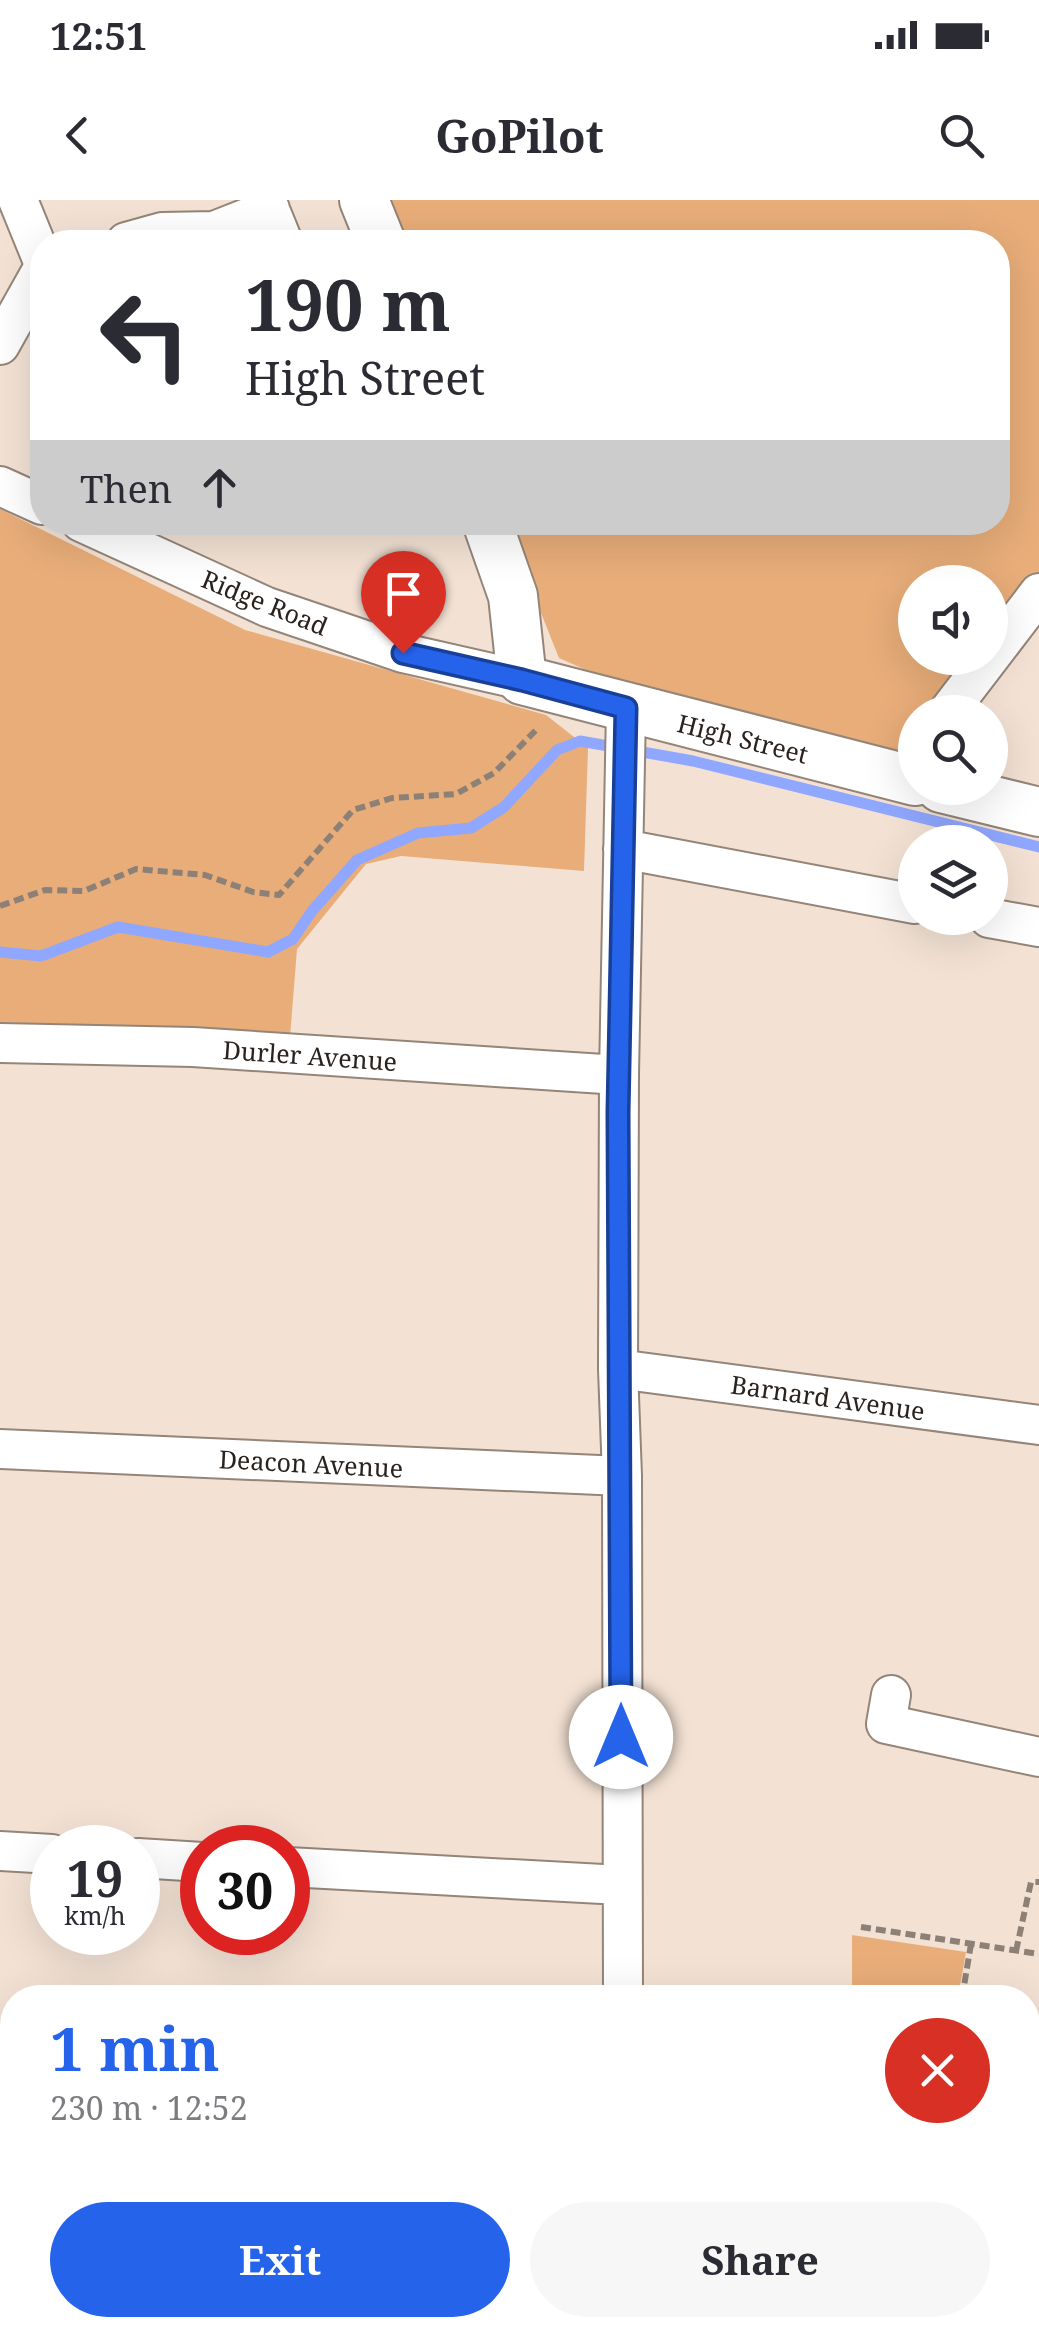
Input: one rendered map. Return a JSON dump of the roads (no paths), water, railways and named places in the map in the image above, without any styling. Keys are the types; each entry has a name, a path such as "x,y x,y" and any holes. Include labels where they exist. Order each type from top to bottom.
{"main road":[{"path":"364,200 375,230"},
{"path":"492,535 514,596 522,680"},
{"name":"Ridge Road","path":"522,680 570,694"},
{"name":"High Street","path":"570,694 625,736 898,778"},
{"path":"1008,804 1039,812"}],"street":[{"path":"18,200 30,230"},
{"path":"218,230 273,217"},
{"path":"0,345 30,291"},
{"path":"0,486 30,500"},
{"name":"Ridge Road","path":"111,535 284,612 403,653 522,680"},
{"path":"961,695 1039,593"},
{"path":"622,1985 622,1476 618,1370 625,736"},
{"path":"623,850 898,901"},
{"path":"1008,921 1039,927"},
{"name":"Durler Avenue","path":"0,1043 193,1047 619,1075"},
{"name":"Barnard Avenue","path":"618,1370 1039,1425"},
{"name":"Deacon Avenue","path":"0,1449 622,1476"},
{"path":"891,1695 886,1724 1039,1757"},
{"path":"0,1851 30,1853"},
{"path":"310,1868 621,1886"}],"waterway":[{"path":"0,952 41,956 118,927 268,952 293,939 357,860 418,833 471,828 504,807 557,750 580,741 693,761 1039,847"}]}
